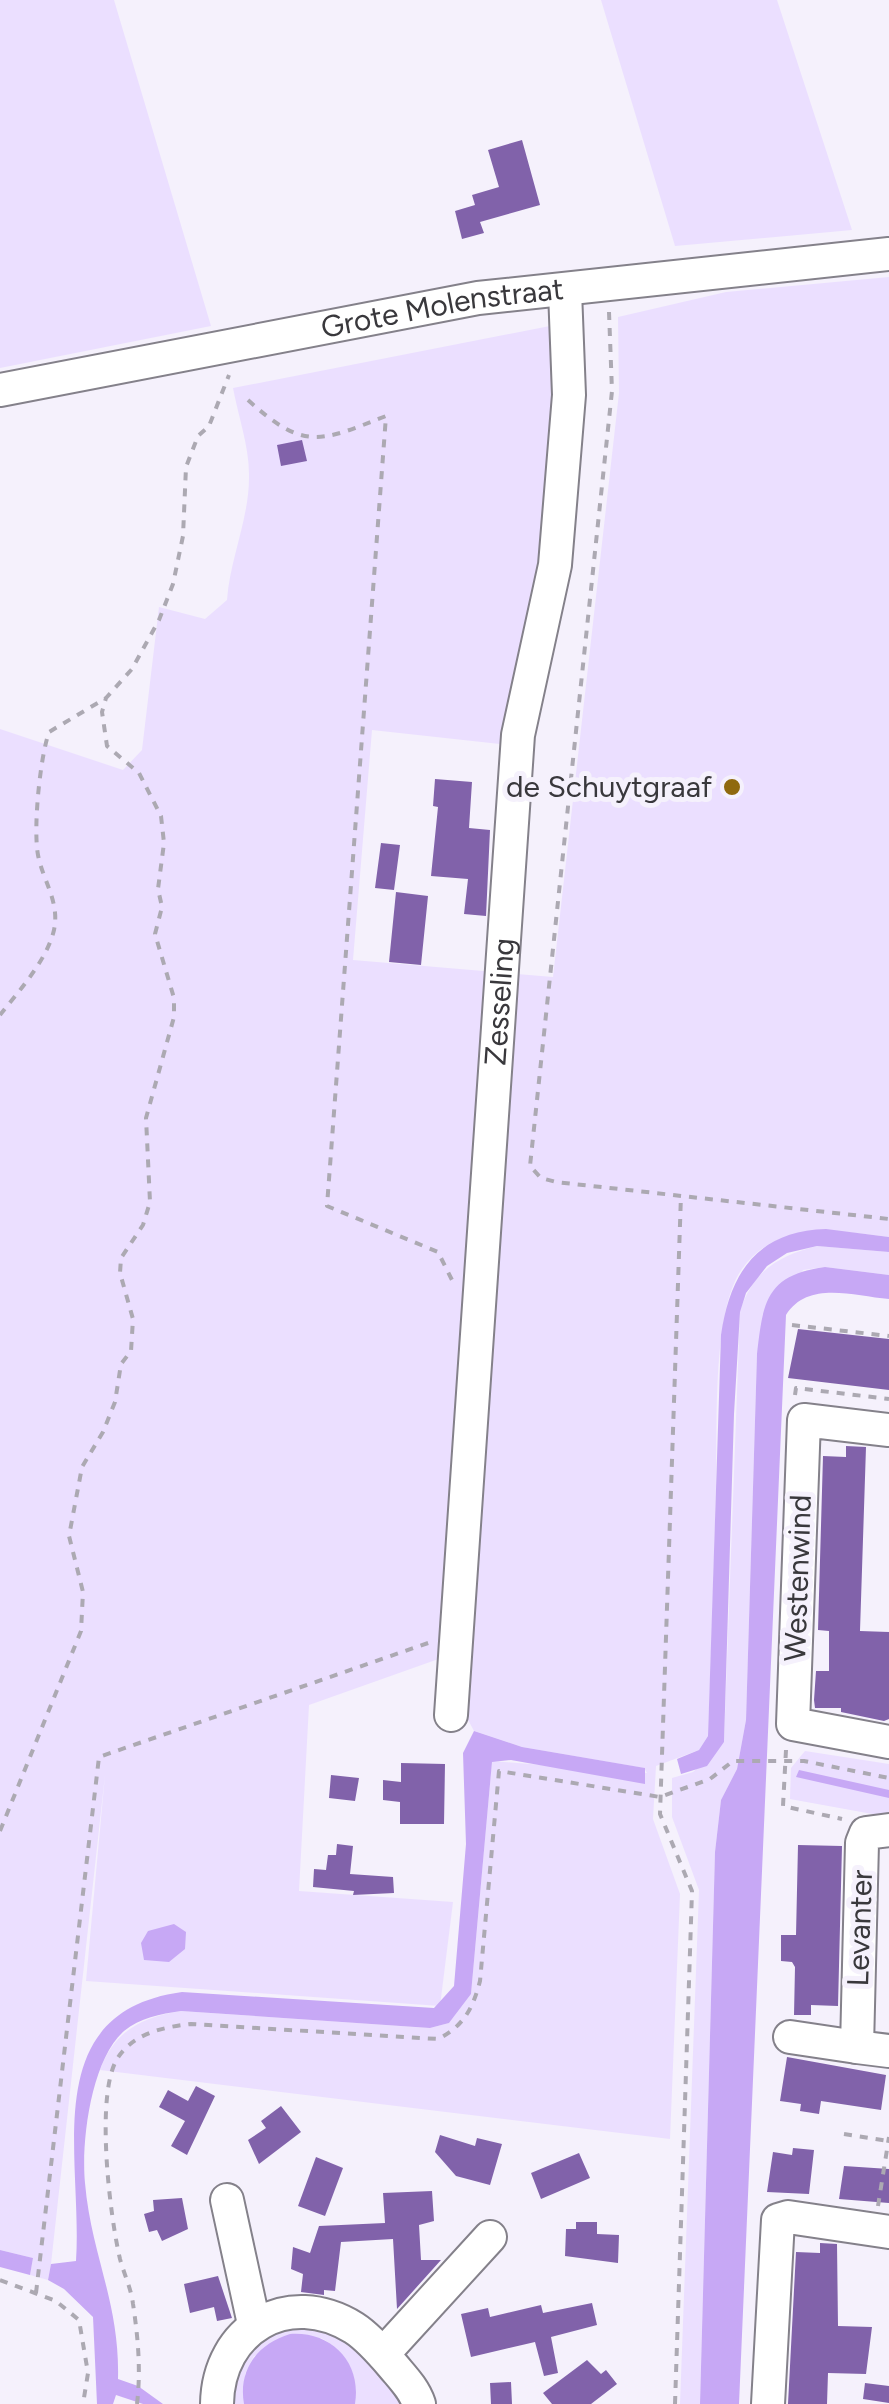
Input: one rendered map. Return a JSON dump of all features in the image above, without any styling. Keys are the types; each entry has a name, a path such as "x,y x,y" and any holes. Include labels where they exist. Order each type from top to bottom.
{"street":[{"name":"Grote Molenstraat","path":"0,390 450,303 889,254"},
{"name":"Zesseling","path":"451,1714 518,736 556,565 568,414 570,343 565,291"},
{"name":"Westenwind","path":"793,1724 804,1420 889,1430"},
{"path":"793,1724 889,1742"},
{"name":"Levanter","path":"790,2037 873,2049 878,1832"},
{"path":"228,2200 254,2324"},
{"path":"768,2404 778,2220 788,2217 882,2231"},
{"path":"382,2354 490,2237"},
{"path":"217,2404 225,2362 238,2338 254,2324 293,2314 354,2327 416,2393 419,2404"}],"path":[{"path":"608,310 612,391 528,1154 530,1166 541,1178 889,1219"},
{"path":"0,1015 36,966 54,930 51,891 38,855 37,834 48,732 106,698 132,670 173,584 183,536 186,467 198,436 209,426 234,361"},
{"path":"248,400 281,431 326,439 386,416 327,1206 438,1252 454,1284"},
{"path":"0,1831 81,1631 83,1592 69,1536 82,1467 115,1402 121,1364 131,1352 133,1319 120,1274 121,1258 144,1225 150,1202 146,1118 166,1032 174,1017 155,934 162,907 158,889 164,842 161,816 139,773 107,746 102,712 106,698"},
{"path":"676,2404 692,1891 660,1822 660,1796 681,1195"},
{"path":"792,1325 889,1336"},
{"path":"36,2293 100,1757 432,1642"},
{"path":"793,1724 786,1732 783,1806 856,1822 878,1832"},
{"path":"137,2404 140,2376 132,2299 109,2198 107,2108 116,2060 134,2041 161,2028 191,2024 438,2038 451,2032 473,2008 480,1981 499,1771 660,1796 710,1779 733,1762 785,1761 889,1778"},
{"path":"844,2134 889,2142 882,2231"},
{"path":"0,2280 66,2307 79,2320 88,2374 83,2404"}],"shaded area":[{"path":"0,0 114,0 211,326 0,368"},
{"path":"601,0 777,0 852,230 675,246"},
{"path":"889,277 889,1237 810,1232 772,1242 742,1269 725,1313 718,1373 708,1736 699,1750 656,1766 653,1819 680,1894 670,2139 100,2070 113,2045 131,2028 154,2017 181,2011 430,2028 449,2023 471,1994 492,1761 647,1773 644,1768 522,1747 474,1731 459,1703 461,1651 309,1705 299,1891 453,1902 440,2006 86,1981 105,1775 51,2264 48,2280 30,2275 33,2258 0,2250 0,729 123,770 142,750 159,607 205,619 227,600 249,474 233,388 555,325 549,547 509,745 372,730 353,960 553,977 619,393 618,317 726,292"},
{"path":"826,1229 889,1237 889,1252 817,1246 787,1253 767,1266 746,1293 740,1312 734,1414 724,1742 707,1766 681,1774 677,1759 699,1750 708,1736 721,1335 725,1313 740,1275 765,1247 802,1232"},
{"path":"817,1246 889,1252 889,1275 825,1267 803,1270 757,1354 746,1720 737,1769 721,1800 715,1852 700,2404 680,2404 699,1890 672,1817 672,1778 693,1772 724,1742 740,1311 752,1285 769,1267"},
{"path":"825,1267 889,1275 889,1299 819,1294 795,1304 786,1315 739,2404 700,2404 715,1852 721,1800 737,1769 746,1720 757,1354 771,1294 790,1277"},
{"path":"474,1731 522,1747 645,1768 645,1784 511,1760 492,1762 471,1994 449,2023 430,2028 181,2011 151,2017 124,2031 103,2061 96,2081 87,2125 85,2183 115,2326 118,2379 138,2386 163,2404 143,2404 116,2395 113,2404 97,2404 93,2317 64,2289 48,2280 51,2264 76,2261 74,2136 77,2095 86,2059 105,2028 136,2005 182,1992 434,2008 454,1986 466,1844 463,1753"},
{"path":"805,1751 889,1764 889,1817 790,1799 791,1768"},
{"path":"799,1770 889,1790 889,1798 796,1777"},
{"path":"174,1924 186,1932 185,1949 169,1962 144,1960 141,1943 148,1931"},
{"path":"0,2250 33,2258 30,2275 0,2267"},
{"path":"289,2329 328,2334 357,2349 405,2404 355,2404 355,2383 349,2365 338,2350 321,2338 254,2356 245,2374 244,2404 229,2404 235,2377 253,2347"},
{"path":"290,2334 318,2338 341,2352 354,2375 355,2404 244,2404 244,2380 252,2360 268,2344"}],"building":[{"path":"522,140 540,205 480,222 484,233 462,239 455,211 475,205 472,195 499,187 488,150"},
{"path":"302,440 307,461 281,466 277,445"},
{"path":"435,779 472,782 469,828 490,830 486,916 464,914 468,879 431,876 438,807 433,806"},
{"path":"381,843 400,845 394,890 375,888"},
{"path":"396,892 428,896 421,965 389,962"},
{"path":"798,1329 889,1339 889,1390 788,1378"},
{"path":"846,1446 866,1447 860,1631 889,1632 889,1719 884,1721 841,1712 841,1708 815,1708 816,1671 829,1671 829,1631 818,1630 823,1456 846,1457"},
{"path":"401,1763 445,1764 444,1824 400,1824 400,1802 383,1800 383,1780 401,1782"},
{"path":"331,1775 359,1778 355,1801 329,1798"},
{"path":"337,1844 353,1846 350,1874 393,1877 394,1893 353,1895 354,1891 313,1887 314,1869 326,1870 328,1855 336,1855"},
{"path":"798,1845 842,1846 838,2006 811,2005 811,2015 794,2015 795,1967 792,1962 781,1961 781,1935 796,1935"},
{"path":"787,2057 886,2075 881,2110 821,2101 819,2114 800,2111 801,2104 780,2101"},
{"path":"196,2086 215,2096 187,2155 171,2146 185,2121 159,2107 168,2090 188,2101"},
{"path":"281,2106 301,2132 259,2164 248,2140 266,2128 261,2121"},
{"path":"440,2135 475,2146 477,2138 502,2144 490,2185 456,2176 435,2152"},
{"path":"793,2148 814,2150 809,2194 767,2192 773,2152 792,2155"},
{"path":"579,2153 590,2178 541,2199 531,2173"},
{"path":"316,2157 343,2168 325,2216 298,2206"},
{"path":"844,2166 889,2169 889,2203 839,2199"},
{"path":"432,2191 434,2221 419,2225 421,2260 441,2260 397,2309 393,2239 341,2242 335,2291 324,2290 324,2295 301,2292 303,2274 291,2269 293,2247 310,2253 319,2226 385,2223 383,2193"},
{"path":"182,2198 188,2229 162,2241 157,2230 149,2232 144,2214 154,2211 153,2200"},
{"path":"576,2222 597,2222 597,2234 619,2235 618,2263 565,2256 566,2229 576,2229"},
{"path":"820,2243 837,2244 838,2326 872,2327 866,2374 828,2373 827,2404 788,2404 796,2252 820,2253"},
{"path":"218,2276 232,2318 217,2321 214,2307 190,2313 184,2284"},
{"path":"592,2303 597,2325 551,2337 558,2373 544,2376 535,2342 471,2357 461,2314 488,2308 490,2317 541,2305 543,2313"},
{"path":"587,2360 601,2374 606,2370 617,2384 591,2404 552,2404 543,2393"},
{"path":"511,2382 512,2404 491,2404 490,2383"},
{"path":"865,2383 889,2386 889,2403 863,2399"}],"place":[{"name":"de Schuytgraaf","path":"732,787"}]}
